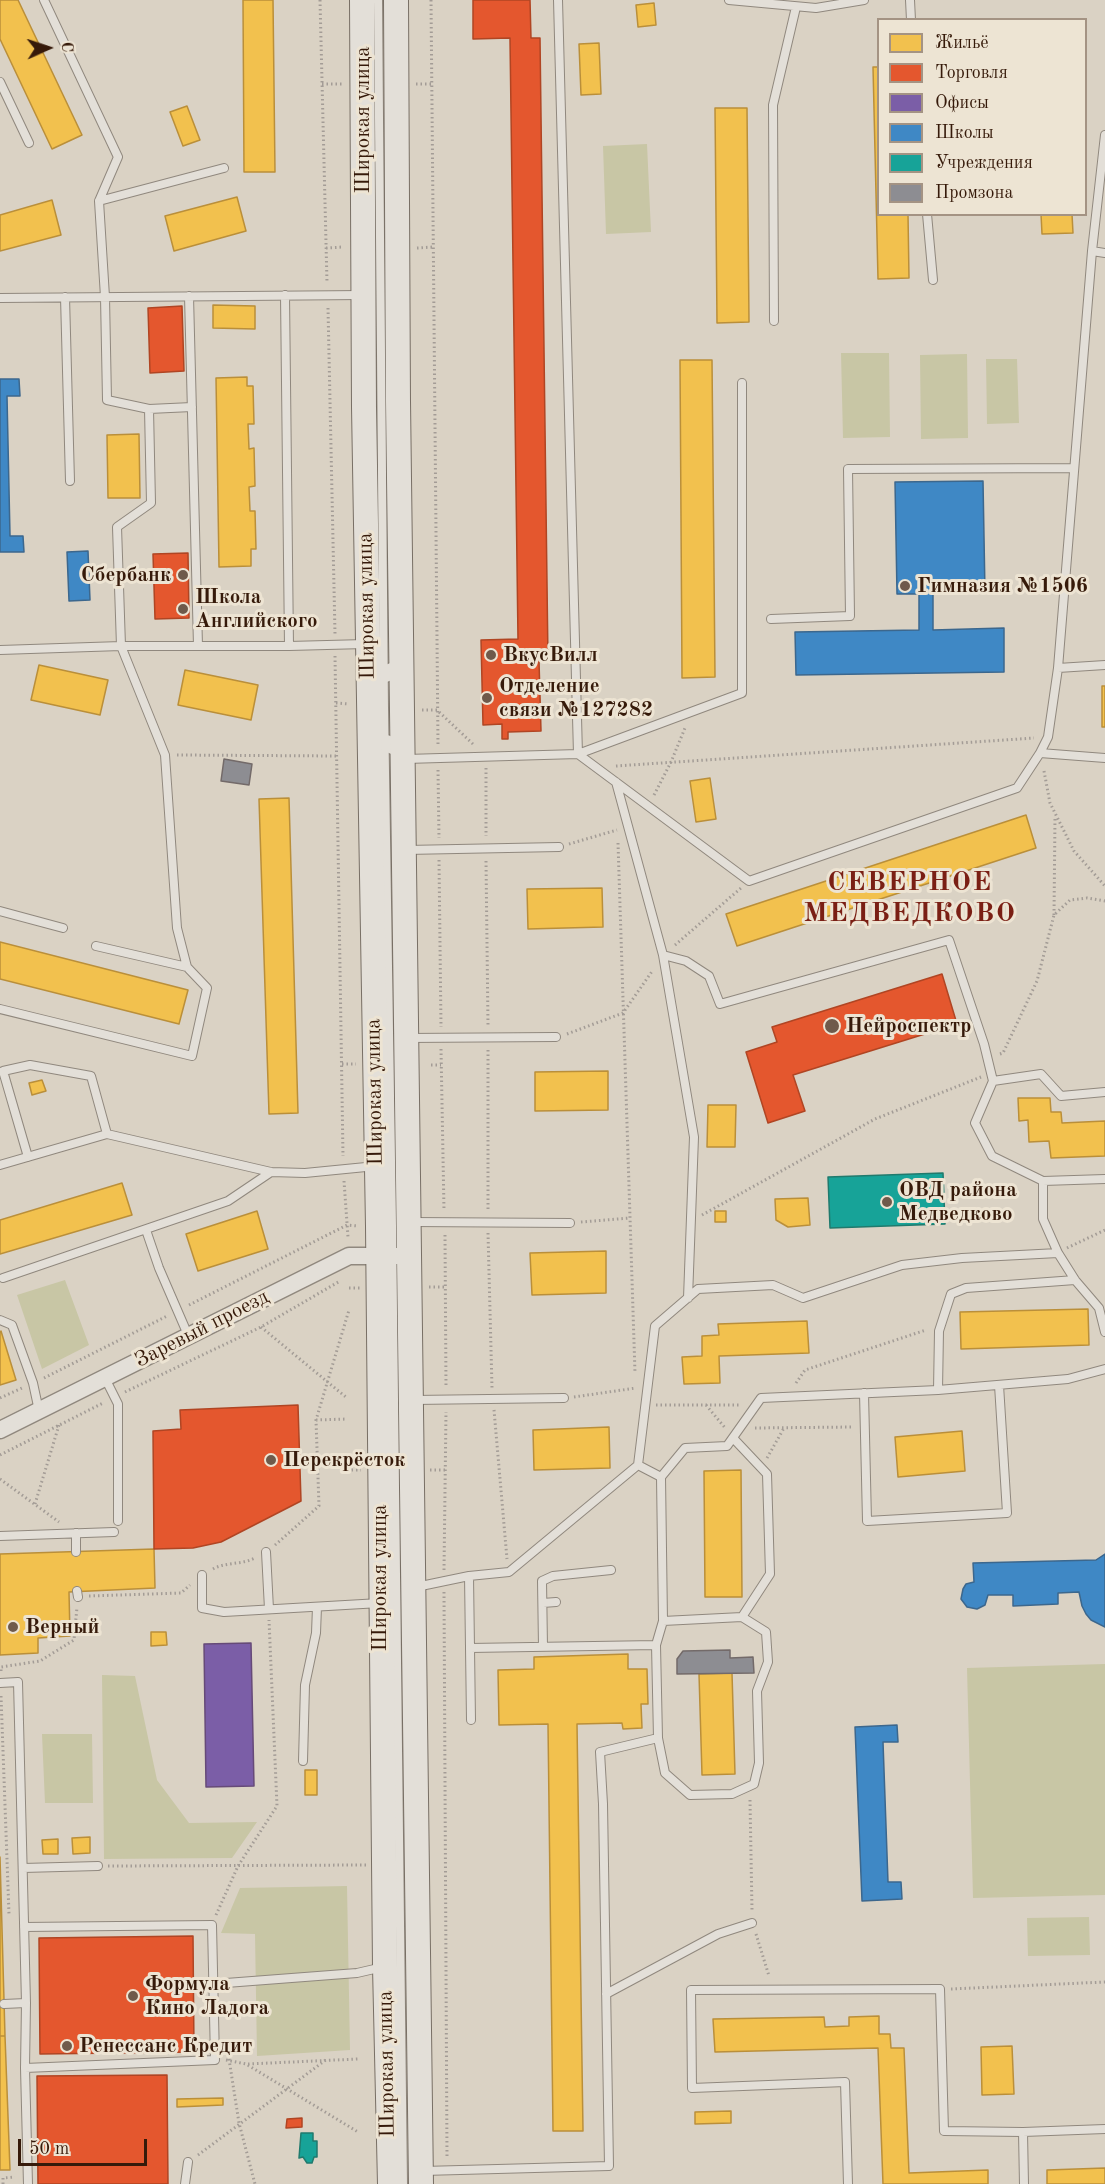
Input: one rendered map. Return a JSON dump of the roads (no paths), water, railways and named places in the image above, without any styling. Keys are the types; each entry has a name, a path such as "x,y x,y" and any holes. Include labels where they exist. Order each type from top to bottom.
{"main road":[{"name":"Широкая улица","path":"362,0 363,295 377,752 376,1166 394,1256 412,1400 417,1912 415,2180"},
{"name":"Широкая улица","path":"390,2184 385,1967 392,1904 380,1603 394,1256 410,1222 398,401 396,0"}],"street":[{"path":"373,659 392,673 397,669 402,657"},
{"path":"377,752 392,744 398,748 403,759"},
{"name":"Заревый проезд","path":"0,1430 349,1256 394,1256"}],"lane":[{"path":"44,0 118,157 99,201 105,297 107,400 148,409 192,407"},
{"name":"Широкая улица","path":"373,659 378,0"},
{"path":"558,0 578,753"},
{"path":"729,0 796,6 864,0"},
{"path":"910,0 911,18"},
{"path":"774,321 773,105 796,6"},
{"path":"0,82 29,143"},
{"path":"578,753 749,881 1017,788 1048,737 1058,668 1092,250 1105,135"},
{"path":"99,201 224,168"},
{"path":"927,216 933,280"},
{"path":"1092,250 1105,253"},
{"path":"285,295 289,646"},
{"path":"0,298 363,295"},
{"path":"189,296 198,646"},
{"path":"65,297 70,481"},
{"path":"403,759 578,753 742,693 742,384"},
{"path":"0,1009 192,1056 207,988 187,967 177,928 165,755 121,646 117,527 151,503 148,409"},
{"path":"771,619 850,616 848,469 1074,468"},
{"path":"0,650 121,646 335,644 373,659"},
{"path":"1058,668 1105,665"},
{"name":"Широкая улица","path":"377,752 394,1256 392,1904 415,2180"},
{"path":"1040,753 1105,758"},
{"path":"616,782 663,955 694,1137 688,1298"},
{"path":"404,850 559,847"},
{"path":"0,911 63,928"},
{"path":"663,955 686,961 709,976 720,1004 949,940 992,1077 975,1123 992,1156 1043,1181 1105,1179"},
{"path":"96,946 187,967"},
{"path":"407,1038 556,1037"},
{"path":"28,1157 3,1071 30,1065 91,1076 107,1134"},
{"path":"992,1077 1041,1074 1061,1096 1105,1092"},
{"path":"0,1165 107,1134 271,1172 305,1173 376,1166"},
{"path":"3,1278 228,1201 271,1172"},
{"path":"1043,1181 1043,1219 1058,1253 1075,1280 1099,1308 1105,1332"},
{"path":"410,1222 570,1223"},
{"path":"146,1230 159,1268 188,1335"},
{"path":"415,1588 469,1576 508,1572 638,1465 655,1326 698,1289 773,1285 803,1298 902,1265 962,1258 1058,1253"},
{"path":"938,1390 939,1331 951,1294 966,1288 1075,1280"},
{"path":"0,1320 12,1325 33,1383 39,1411"},
{"path":"663,1621 742,1617 766,1632 768,1662 757,1691 759,1763 754,1784 732,1794 690,1795 665,1773 658,1738 656,1645 663,1621 661,1477 685,1448 727,1446 761,1398 999,1385 1068,1379 1105,1369"},
{"path":"105,1378 118,1404 118,1521"},
{"path":"864,1393 867,1521 1007,1514 999,1385"},
{"path":"412,1400 564,1398"},
{"path":"733,1438 767,1474 770,1574 742,1617"},
{"path":"638,1465 661,1477"},
{"path":"0,1536 114,1532"},
{"path":"76,1533 76,1552"},
{"path":"266,1552 269,1609"},
{"path":"543,1647 543,1581 553,1576 610,1570"},
{"path":"202,1575 202,1608 224,1612 380,1603"},
{"path":"469,1576 471,1720"},
{"path":"543,1603 556,1602"},
{"path":"303,1761 304,1685 316,1633 317,1607"},
{"path":"470,1648 656,1645"},
{"path":"0,1683 18,1682 28,2184"},
{"path":"415,2180 447,2170 609,2166 600,1752 658,1738"},
{"path":"22,1868 98,1866"},
{"path":"392,1904 407,1897 412,1900 417,1912"},
{"path":"606,1994 718,1934 752,1923"},
{"path":"24,1928 212,1924 215,2060 25,2068"},
{"path":"213,1984 357,1972 385,1967"},
{"path":"848,2184 845,2082 692,2088 691,1990 940,1989 944,2131 1023,2132 1105,2129"},
{"path":"4,2004 26,2003"},
{"path":"1023,2132 1024,2184"},
{"path":"185,2184 188,2162"}],"place":[{"name":"Сбербанк","path":"183,575"},
{"name":"Гимназия №1506","path":"905,586"},
{"name":"Школа Английского","path":"183,609"},
{"name":"ВкусВилл","path":"491,655"},
{"name":"Отделение связи №127282","path":"487,698"},
{"name":"Нейроcпектр","path":"832,1026"},
{"name":"ОВД района Медведково","path":"887,1202"},
{"name":"Перекрёсток","path":"271,1460"},
{"name":"Верный","path":"13,1627"},
{"name":"Формула Кино Ладога","path":"133,1996"},
{"name":"Ренессанс Кредит","path":"67,2046"}],"district":[{"name":"СЕВЕРНОЕ МЕДВЕДКОВО","path":"910,898"}]}
